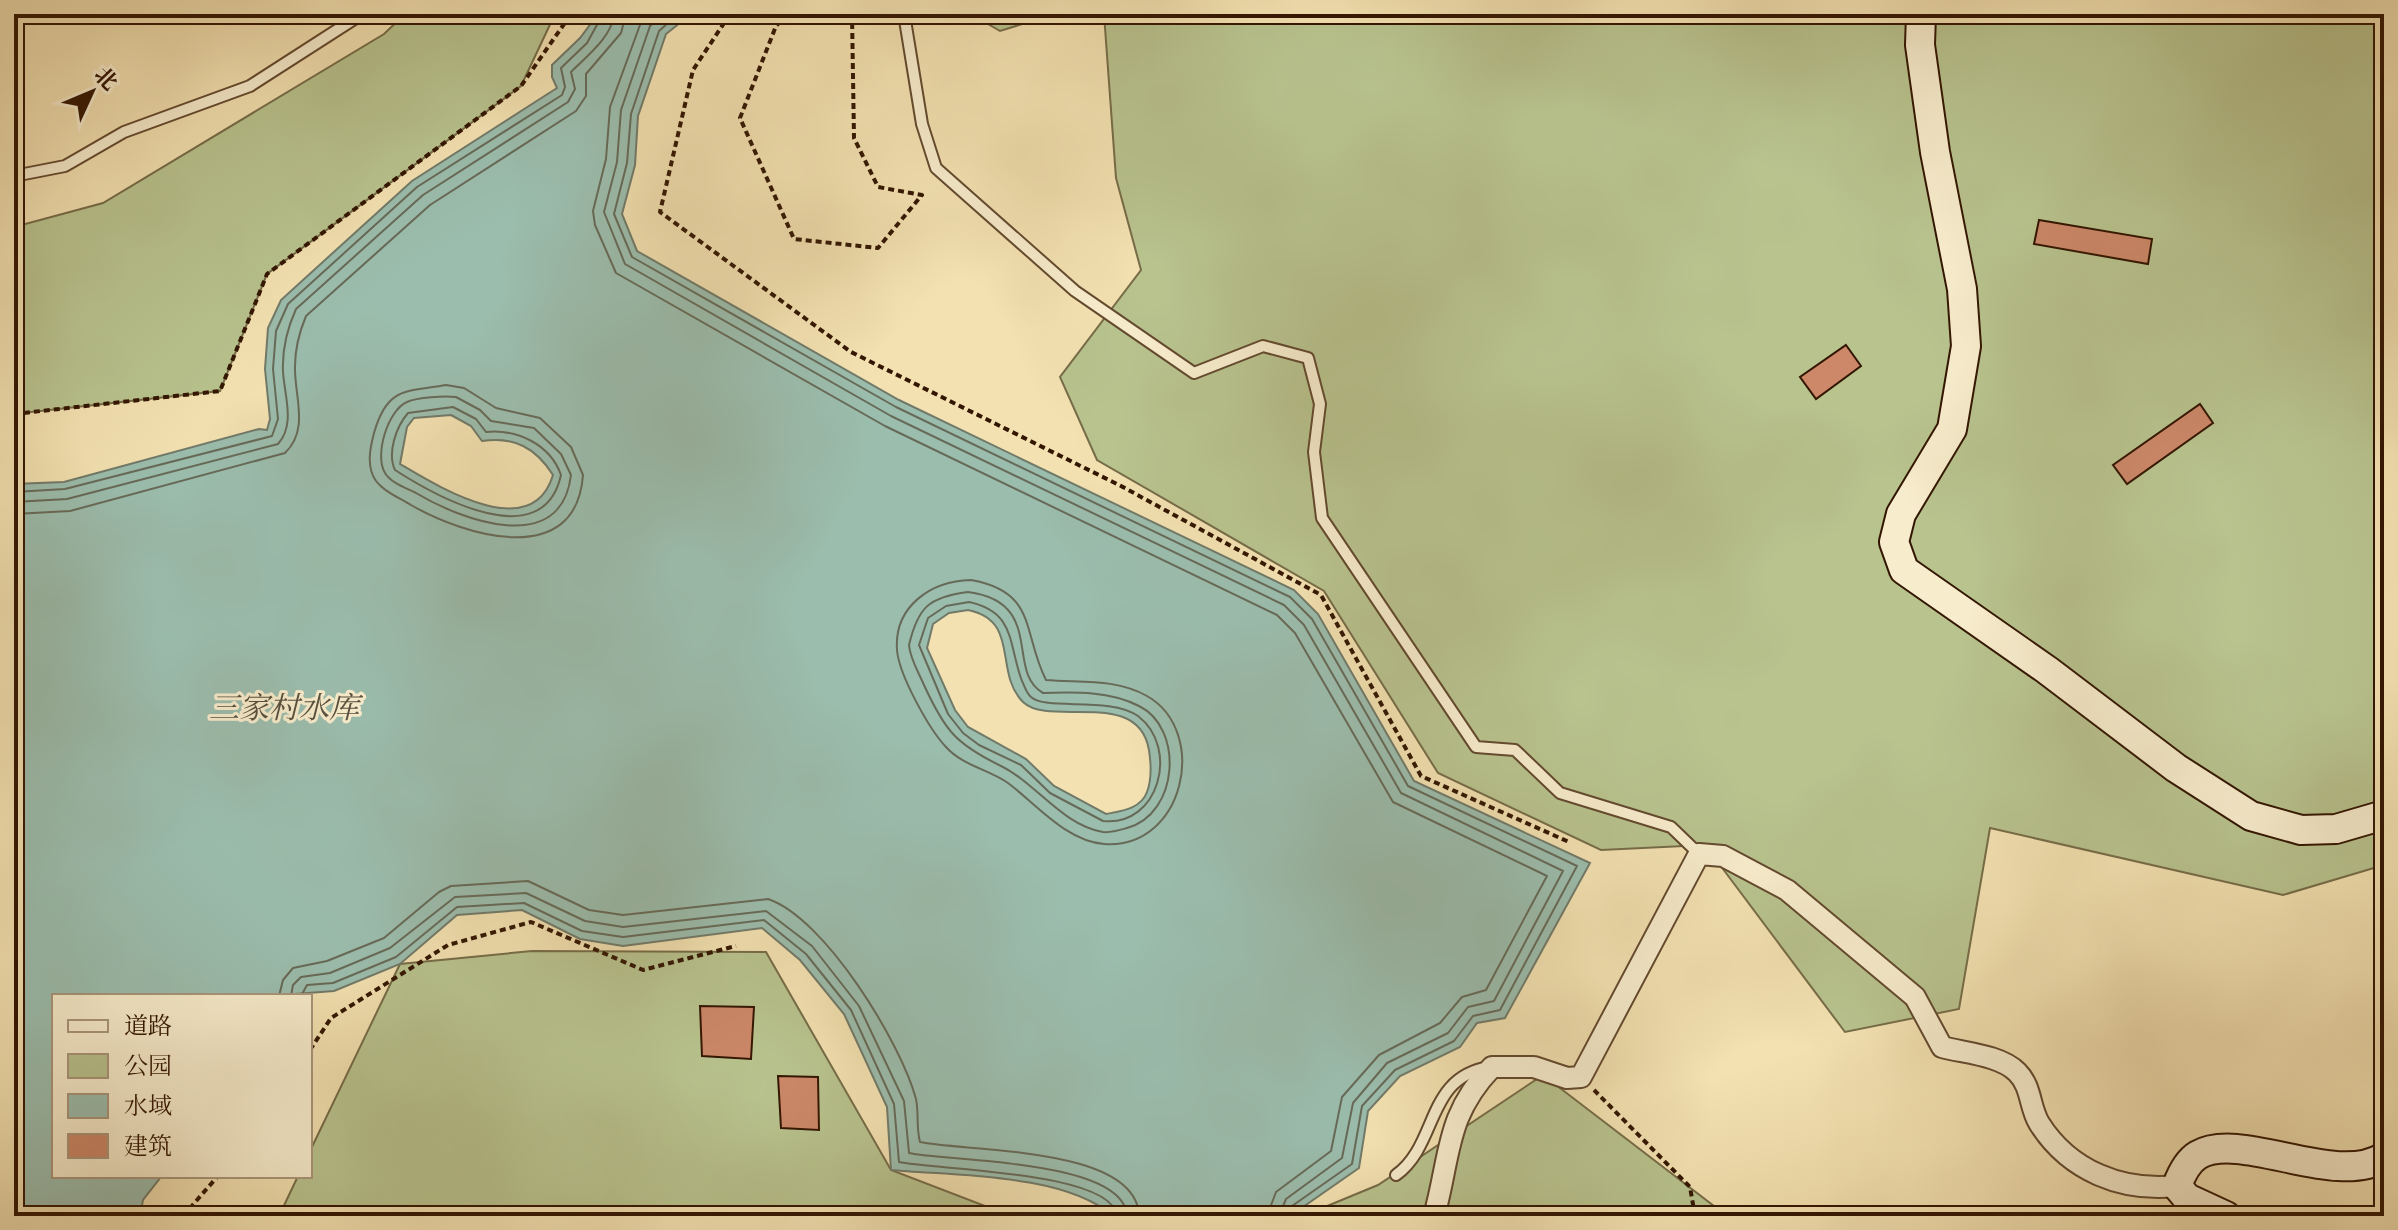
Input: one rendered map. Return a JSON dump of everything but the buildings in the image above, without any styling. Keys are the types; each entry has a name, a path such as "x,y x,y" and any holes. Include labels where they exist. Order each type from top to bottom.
{"street":[{"path":"1921,14 1920,45 1935,152 1962,289 1966,346 1952,429 1901,514 1894,542 1904,570 2047,670 2176,768 2251,816 2301,830 2336,829 2384,815"},
{"path":"1434,1216 1453,1125 1471,1090 1492,1067 1534,1067 1567,1078 1581,1077 1699,854 1723,856 1787,890 1915,997 1942,1047 1994,1060 2016,1070 2028,1087 2038,1122 2071,1159 2112,1183 2152,1189 2177,1186"},
{"path":"2177,1186 2183,1171 2198,1155 2220,1149 2341,1166 2375,1162 2384,1157"},
{"path":"2177,1186 2187,1198 2226,1216"}],"lane":[{"path":"14,176 65,166 124,132 250,86 362,14"},
{"path":"904,14 922,124 936,168 1075,291 1194,373 1263,346 1308,358 1320,404 1314,452 1322,518 1476,747 1515,750 1560,793 1671,827 1699,854"},
{"path":"1396,1175 1416,1154 1427,1123 1454,1082 1475,1070 1492,1067"}],"path":[{"path":"14,414 220,391 267,274 521,86 571,14"},
{"path":"730,14 693,70 660,212 851,352 1121,486 1321,595 1421,776 1569,842"},
{"path":"788,14 776,26 740,118 794,239 878,248 922,195 878,187 854,138 852,14"},
{"path":"312,1047 331,1018 448,945 531,922 643,970 736,946"},
{"path":"1581,1077 1690,1187 1695,1216"},
{"path":"183,1216 216,1178"}],"green space":[{"path":"405,14 555,14 521,86 267,274 220,391 14,414 14,227 103,203 384,34"},
{"path":"971,14 1054,14 1000,31"},
{"path":"1104,14 2384,14 2384,865 2283,895 1990,828 1959,1009 1845,1032 1705,845 1601,850 1438,773 1324,591 1097,460 1060,377 1141,270 1116,178"},
{"path":"532,951 766,952 891,1170 1011,1216 279,1216 297,1178 312,1178 312,1147 400,964"},
{"path":"1543,1075 1727,1216 1303,1216 1378,1185"}],"water":[{"name":"三家村水库","path":"598,14 691,14 666,34 638,116 635,165 622,214 637,251 899,400 1294,590 1318,614 1414,781 1590,863 1505,1018 1477,1023 1460,1047 1400,1076 1368,1111 1359,1168 1290,1216 1113,1216 1092,1202 1038,1184 891,1170 887,1107 844,1014 800,960 762,928 623,946 580,939 522,910 457,915 400,964 334,991 294,994 52,994 52,1178 160,1178 143,1200 140,1216 14,1216 14,484 64,482 259,429 267,430 270,419 265,369 268,328 281,300 412,181 557,88 552,77 552,65 580,38","holes":["451,415 471,426 482,441 504,440 532,451 553,475 542,496 526,506 506,508 483,504 437,485 400,464 407,427 414,418","968,610 984,616 995,625 1001,636 1009,677 1023,702 1036,709 1053,712 1111,714 1128,720 1142,731 1149,750 1151,771 1147,792 1140,802 1106,814 1054,786 1026,759 968,727 955,710 927,648 933,624 949,613"]}]}
